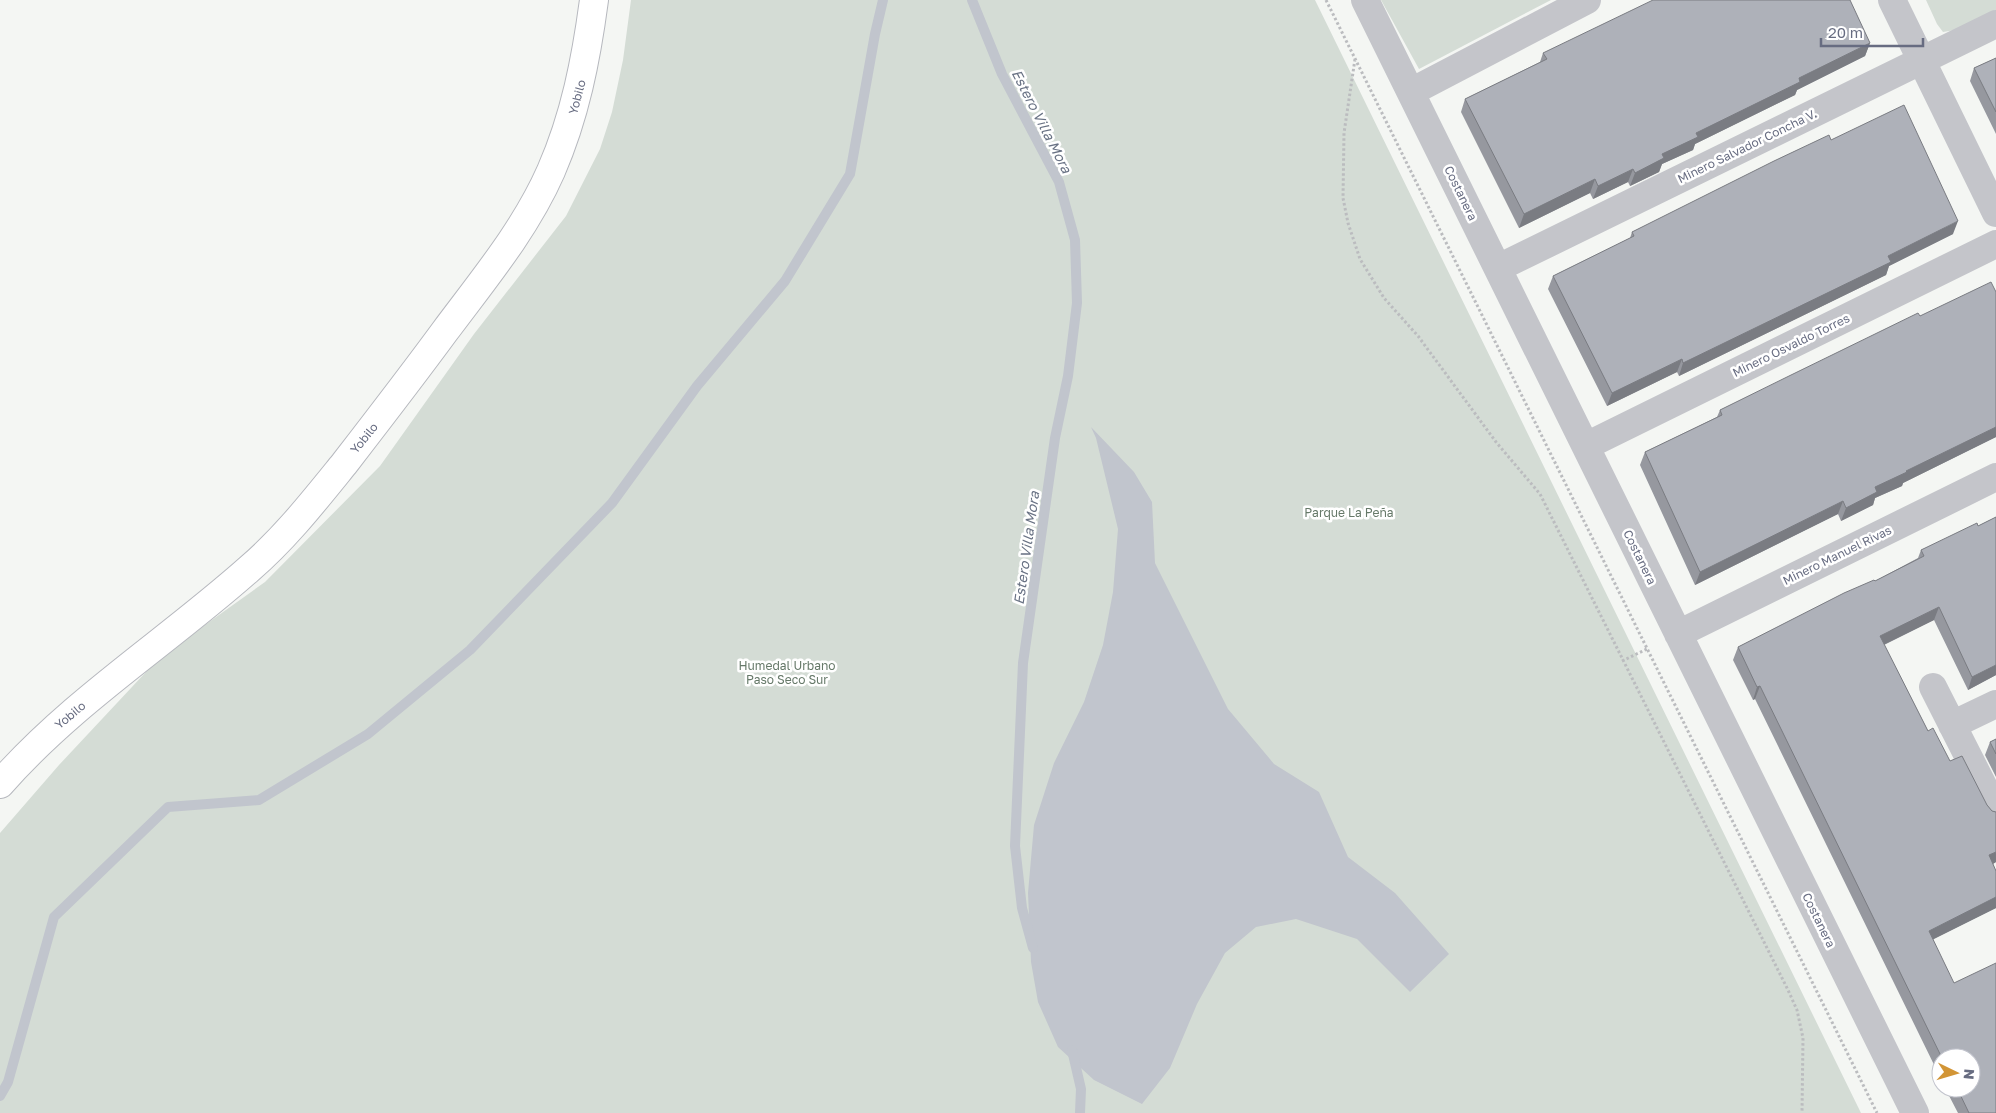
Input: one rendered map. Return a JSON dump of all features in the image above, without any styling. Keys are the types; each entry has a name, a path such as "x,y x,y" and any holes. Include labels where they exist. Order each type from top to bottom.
{"main road":[{"name":"Yobilo","path":"0,784 50,732 224,592 279,540 311,506 401,392 514,238 534,206 565,137 576,104 584,70 594,0"}],"street":[{"name":"Costanera","path":"1365,0 1915,1113"},
{"path":"1411,92 1587,0"},
{"path":"1892,0 1996,213"},
{"name":"Minero Salvador Concha V.","path":"1498,268 1996,24"},
{"name":"Minero Osvaldo Torres","path":"1586,446 1996,244"},
{"name":"Minero Manuel Rivas","path":"1678,634 1996,477"},
{"path":"1933,687 1996,811"},
{"path":"1952,725 1996,704"}],"path":[{"path":"1326,0 1877,1113"},
{"path":"1355,58 1344,133 1343,198 1348,223 1360,259 1384,298 1418,336 1496,442 1540,494 1797,1010 1803,1038 1802,1113"},
{"path":"1622,661 1647,649"}],"green space":[{"name":"Humedal Urbano Paso Seco Sur","path":"631,0 1315,0 1861,1113 0,1113 0,833 59,765 160,657 265,582 380,466 474,334 566,216 600,149 612,112 623,60"},
{"path":"1381,0 1551,0 1419,69"},
{"path":"1926,0 1996,0 1996,10 1955,30 1943,32 1937,24"}],"shaded area":[{"path":"1091,427 1134,472 1152,502 1155,563 1228,709 1274,764 1319,792 1348,857 1395,893 1449,954 1410,992 1357,939 1296,919 1256,927 1225,953 1197,1004 1170,1068 1142,1104 1094,1080 1058,1047 1038,1002 1031,962 1028,893 1034,825 1054,763 1084,702 1103,645 1113,592 1118,529 1096,438"}],"building":[{"path":"1653,0 1850,0 1870,43 1799,78 1800,82 1696,133 1698,137 1662,154 1664,158 1635,173 1633,169 1598,186 1595,179 1524,214 1465,99 1547,59 1543,53"},
{"path":"1996,58 1996,112 1974,68"},
{"path":"1904,105 1958,221 1888,256 1891,262 1683,363 1682,359 1612,393 1553,276 1634,236 1632,232 1774,161 1829,135 1831,140"},
{"path":"1991,282 1996,292 1996,427 1875,487 1877,492 1846,508 1843,501 1700,572 1645,452 1722,415 1720,410 1789,376 1918,313 1920,316"},
{"path":"1996,517 1996,665 1972,677 1939,607 1880,636 1928,731 1933,728 1950,761 1962,756 1987,805 1992,811 1996,812 1996,852 1989,855 1996,871 1996,897 1929,931 1954,983 1996,963 1996,1113 1969,1113 1962,1098 1981,1098 1981,1048 1937,1048 1760,686 1757,687 1738,647 1844,593 1875,581 1924,556 1921,550 1977,523 1978,526"},
{"path":"1996,739 1996,754 1990,742"}],"waterway":[{"path":"0,1096 8,1082 54,917 168,807 259,800 368,734 470,650 612,503 697,386 785,281 850,174 875,34 883,0"},
{"name":"Estero Villa Mora","path":"972,0 1002,74 1059,182 1075,240 1077,303 1068,376 1055,438 1023,663 1015,846 1022,908 1033,948"},
{"name":"Estero Villa Mora","path":"1072,1050 1081,1089 1080,1113"}],"park label":[{"name":"Parque La Peña","path":"1349,512"}]}
